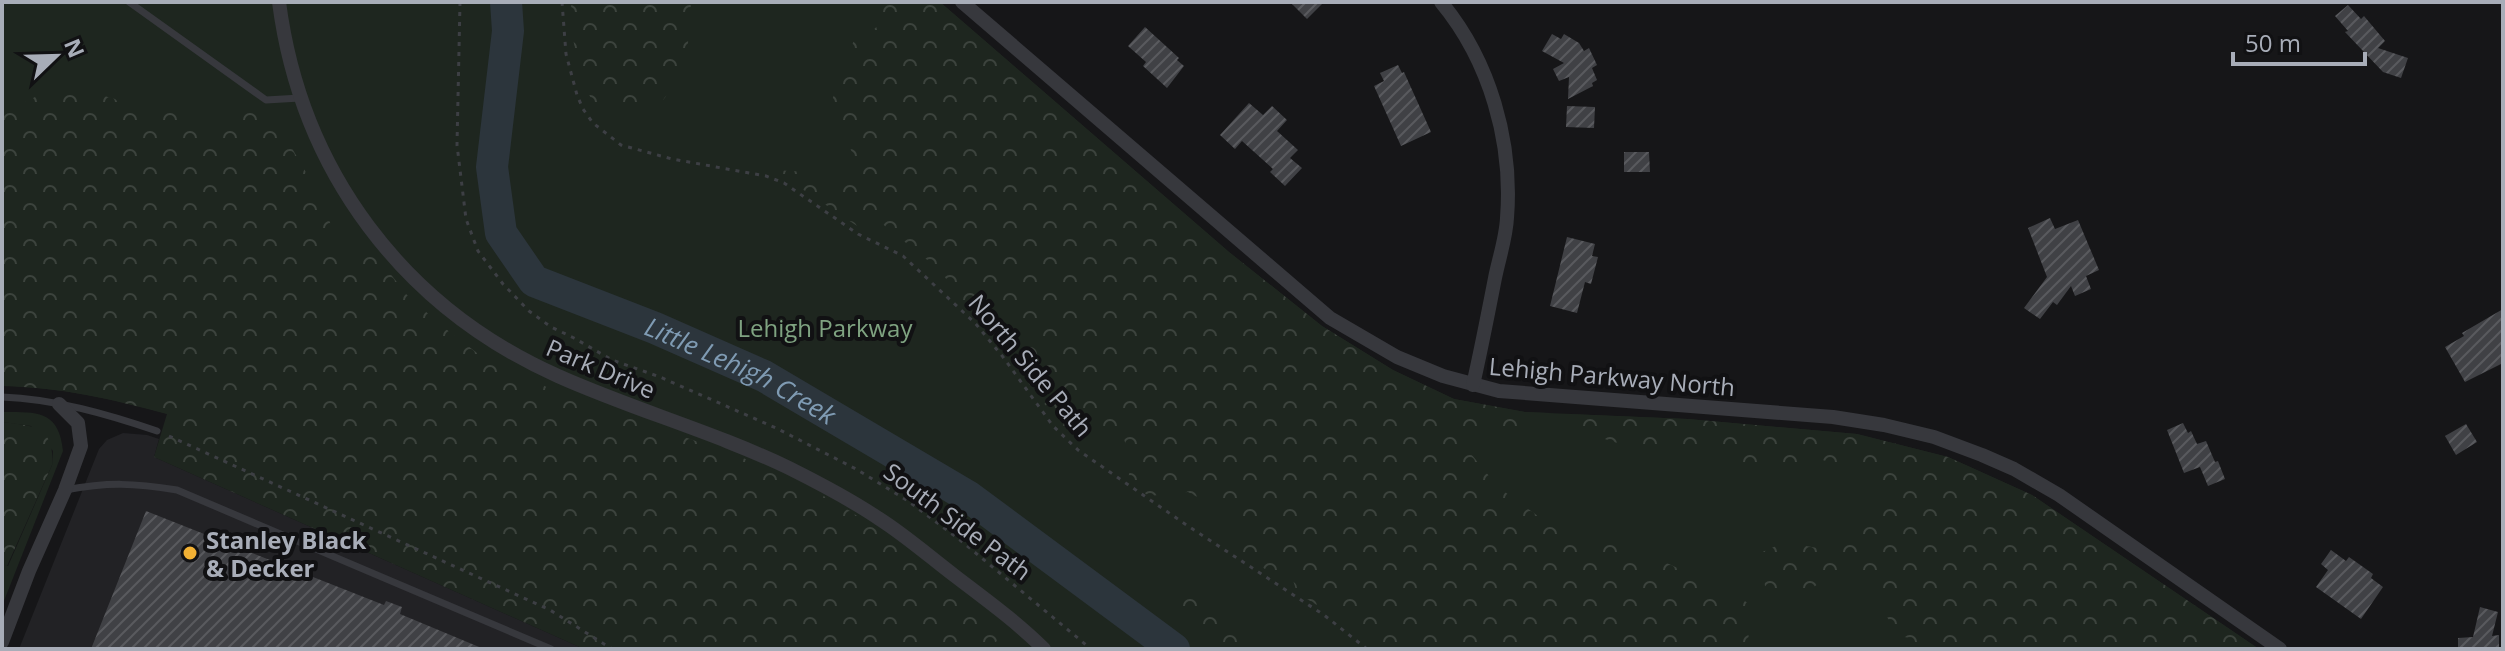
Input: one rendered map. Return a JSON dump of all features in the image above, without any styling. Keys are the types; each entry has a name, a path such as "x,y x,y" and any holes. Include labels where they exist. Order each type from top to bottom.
{"street":[{"name":"Park Drive","path":"279,2 300,98 332,170 365,223 428,294 504,349 555,375 738,446 834,491 879,518 992,604 1044,649"},
{"name":"Lehigh Parkway North","path":"962,2 1330,318 1397,357 1443,376 1499,391 1833,417 1934,437 1982,455 2059,495 2280,649"},
{"path":"1441,2 1465,36 1492,95 1506,158 1509,190 1507,222 1473,385"},
{"path":"2,642 81,446 78,423 59,404"}],"lane":[{"path":"129,2 266,100 300,98"},
{"path":"2,397 37,398 123,419 157,431"},
{"path":"65,490 133,483 177,490 551,649"}],"path":[{"name":"South Side Path","path":"460,2 457,145 466,219 478,251 529,311 551,327 612,360 660,377 776,428 856,469 908,501 960,540 1091,649"},
{"name":"North Side Path","path":"562,2 566,54 577,95 593,123 621,145 643,152 766,176 800,192 858,234 903,256 975,323 1053,426 1078,450 1324,615 1367,649"},
{"path":"157,431 550,610 612,649"}],"shaded area":[{"path":"123,433 159,439 154,457 584,649 19,649 99,449 107,440"}],"green space":[{"name":"Lehigh Parkway","path":"2,2 940,2 1229,252 1322,326 1393,370 1454,399 1525,412 1688,419 1857,434 1948,457 2032,495 2259,649 642,649 168,414 86,395 2,386"},
{"path":"571,2 691,2 686,70 660,104 628,114 595,105 580,79 572,32"},
{"path":"879,2 940,2 1229,252 1322,326 1393,370 1454,399 1525,412 1550,413 1524,436 1498,434 1468,426 1467,449 1498,487 1564,535 1603,538 1658,559 1750,604 1748,649 1376,649 1335,616 1297,593 1293,580 1265,569 1233,548 1258,530 1188,492 1149,496 1127,481 1132,464 1123,436 1094,421 1070,434 1036,394 1010,356 963,305 941,271 880,222 866,232 774,170 808,172 865,183 831,103 854,40 884,23"},
{"path":"62,84 115,99 132,113 184,113 206,129 225,127 253,102 272,103 286,138 344,252 378,258 407,295 481,356 553,390 743,458 799,482 850,511 980,603 1010,633 989,646 990,649 716,649 717,641 706,649 584,649 154,457 167,414 85,395 2,386 2,113"},
{"path":"2,412 44,416 57,428 63,451 2,606 2,564 8,566 52,465 53,451 31,426 2,422"},
{"path":"1566,414 1688,419 1857,434 1948,457 2032,495 2259,649 1923,649 1911,638 1897,636 1874,594 1857,579 1835,577 1796,597 1765,586 1760,553 1785,542 1817,548 1838,543 1877,513 1883,474 1822,460 1797,473 1769,469 1722,469 1718,451 1667,452 1633,448 1564,426"},
{"path":"2,422 40,430 50,442 52,452 52,465 7,566 2,564"},
{"path":"1185,590 1228,627 1263,649 1220,649 1158,605"}],"building":[{"path":"1290,2 1324,2 1307,19"},
{"path":"2348,5 2361,19 2364,16 2385,41 2378,48 2408,58 2401,78 2383,72 2345,32 2348,31 2335,16"},
{"path":"1145,27 1184,66 1167,88 1143,66 1146,62 1128,46"},
{"path":"1552,34 1561,39 1564,34 1579,43 1584,51 1589,48 1597,65 1592,68 1597,80 1592,83 1593,86 1568,99 1569,77 1559,81 1553,69 1564,63 1542,51"},
{"path":"1398,65 1431,132 1401,146 1374,86 1384,81 1380,73"},
{"path":"1249,103 1263,115 1272,106 1287,120 1277,131 1298,150 1290,158 1302,168 1285,186 1270,172 1273,169 1242,141 1235,149 1220,135"},
{"path":"1567,106 1595,107 1594,128 1566,127"},
{"path":"1624,152 1649,152 1650,172 1624,172"},
{"path":"2050,218 2055,229 2078,220 2099,270 2086,276 2091,289 2075,296 2071,286 2057,305 2053,302 2040,319 2024,308 2047,277 2028,228"},
{"path":"1567,237 1595,244 1592,256 1598,257 1591,284 1585,282 1577,313 1550,306"},
{"path":"2503,309 2503,363 2465,382 2445,347"},
{"path":"2183,423 2197,444 2206,441 2225,479 2208,486 2200,467 2184,473 2167,430"},
{"path":"2466,424 2477,442 2456,455 2445,436"},
{"name":"Stanley Black & Decker","path":"146,511 384,605 386,601 402,607 400,614 484,649 91,649"},
{"path":"2331,550 2346,561 2349,557 2373,574 2371,578 2383,587 2361,619 2316,587 2328,570 2321,564"},
{"path":"2480,607 2498,612 2492,636 2499,635 2499,649 2458,649 2458,638 2473,637"}],"waterway":[{"name":"Little Lehigh Creek","path":"506,2 508,31 492,167 501,233 534,281 655,328 764,376 969,497 1174,649"}],"place":[{"name":"Stanley Black & Decker","path":"190,553"}]}
